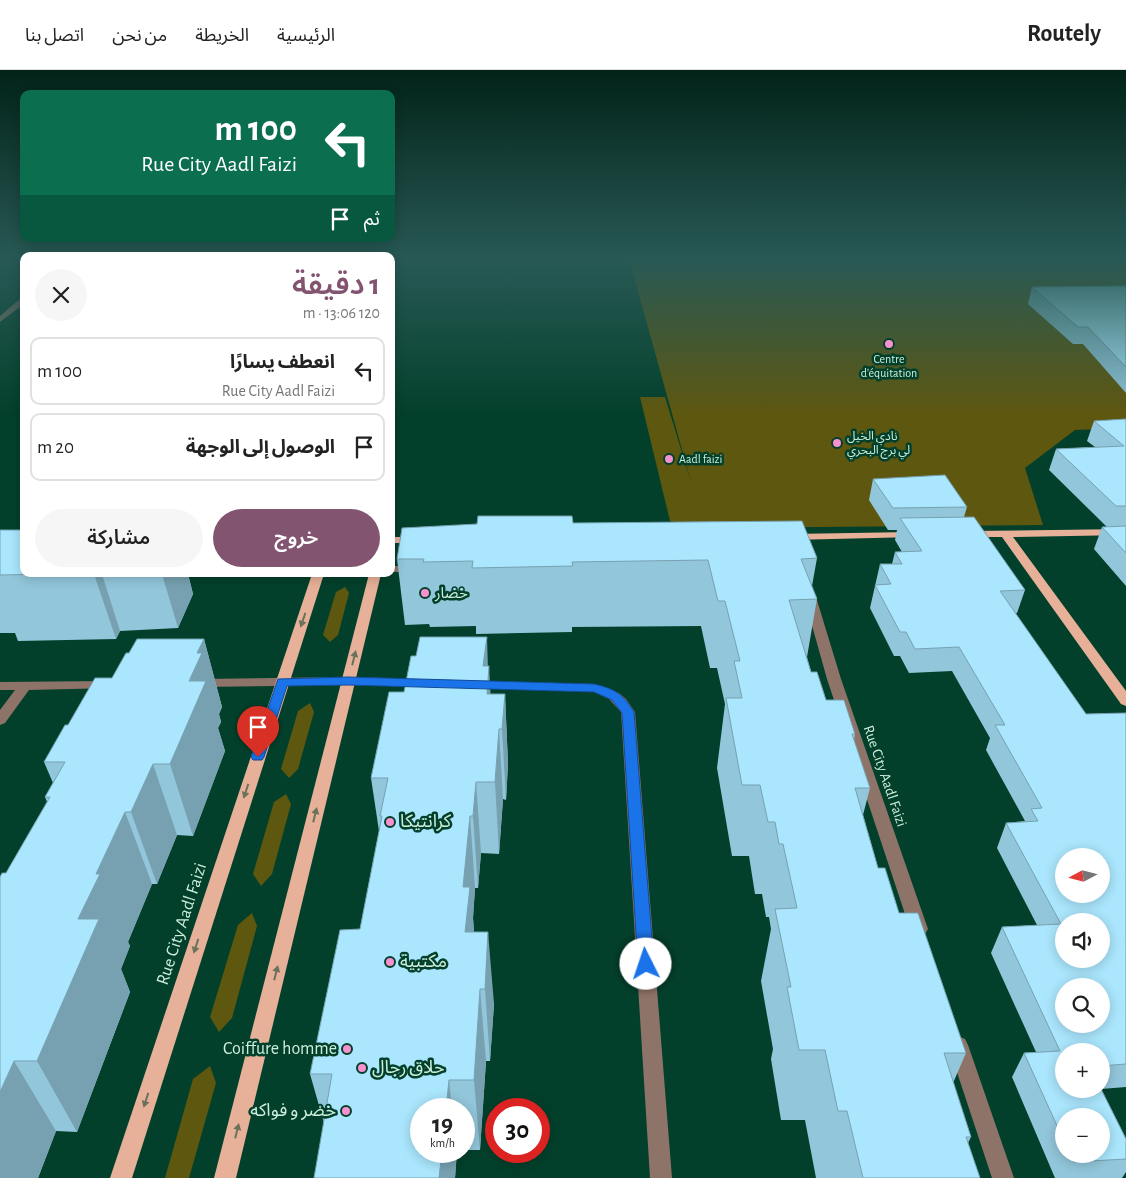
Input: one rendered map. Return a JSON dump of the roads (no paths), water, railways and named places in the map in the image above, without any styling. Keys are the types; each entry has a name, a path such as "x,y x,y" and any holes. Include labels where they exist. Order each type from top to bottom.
{"main road":[{"path":"957,534 1126,532"},
{"path":"1005,533 1126,701"},
{"path":"783,537 918,534"},
{"path":"395,540 430,540"},
{"name":"Rue City Aadl Faizi","path":"121,1178 317,577"},
{"path":"225,1178 374,577"}],"street":[{"path":"0,320 10,311"},
{"path":"395,569 430,569"},
{"name":"Rue City Aadl Faizi","path":"807,585 834,679 923,942"},
{"path":"183,683 348,681 437,684"},
{"path":"0,686 124,684"},
{"path":"456,684 594,688 606,691 617,697 628,712 661,1178"},
{"path":"0,720 25,686"},
{"path":"952,1027 1003,1178"}],"place":[{"name":"Centre d'équitation","path":"889,344"},
{"name":"نادي الخيل لي برج البحري","path":"837,443"},
{"name":"Aadl faizi","path":"669,459"},
{"name":"خضار","path":"425,593"},
{"name":"كرانتيكا","path":"390,822"},
{"name":"مكتبية","path":"390,962"},
{"name":"Coiffure homme","path":"347,1049"},
{"name":"حلاق رجال","path":"362,1068"},
{"name":"خضر و فواكه","path":"346,1111"}]}
